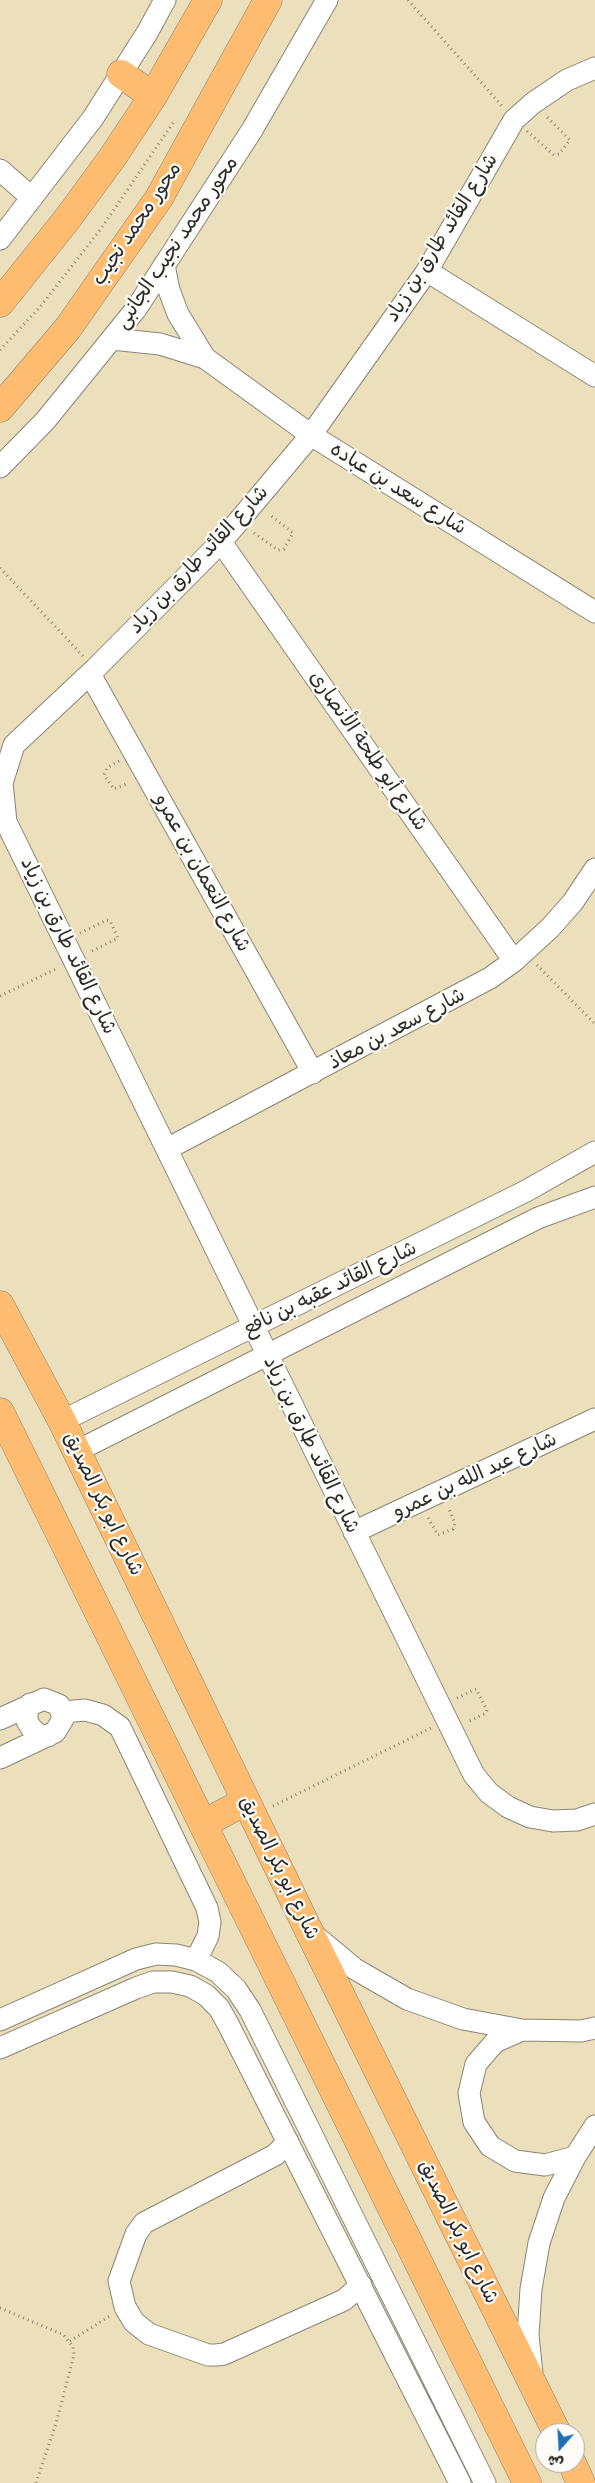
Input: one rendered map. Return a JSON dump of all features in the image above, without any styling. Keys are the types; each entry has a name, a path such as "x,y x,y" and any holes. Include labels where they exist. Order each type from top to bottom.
{"main road":[{"path":"0,303 68,218 153,96 208,0"},
{"name":"محور محمد نجيب","path":"0,408 68,328 159,198 268,0"},
{"path":"121,74 153,96"},
{"name":"شارع ابو بكر الصديق","path":"0,1304 77,1450 309,1931 552,2423"},
{"path":"0,1412 527,2483"},
{"path":"203,1824 250,1808"}],"street":[{"path":"0,239 93,118 165,0"},
{"name":"محور محمد نجيب الجانبى","path":"0,467 45,421 136,309 252,130 327,0"},
{"name":"شارع القائد طارق بن زياد","path":"595,68 567,80 533,103 514,120 427,271 311,435 255,504 221,542 92,671 14,745 2,783 6,822 474,1775 489,1793 508,1807 530,1817 554,1821 577,1820 595,1814"},
{"path":"0,170 32,198"},
{"name":"شارع سعد بن عباده","path":"164,265 169,290 178,314 205,358"},
{"path":"427,271 595,376"},
{"name":"شارع سعد بن عباده","path":"112,339 160,344 205,358 311,435 595,612"},
{"name":"شارع أبو طلحة الأنصارى","path":"221,542 520,957"},
{"name":"شارع النعمان بن عمرو","path":"92,671 313,1073"},
{"name":"شارع سعد بن معاذ","path":"167,1149 464,994 520,957 573,902 595,869"},
{"name":"شارع القائد عقبه بن نافع","path":"62,1421 526,1192 595,1152"},
{"name":"شارع القائد عقبه بن نافع","path":"77,1450 538,1218 595,1197"},
{"name":"شارع عبد الله بن عمرو","path":"354,1532 595,1419"},
{"path":"0,1718 44,1699 52,1700 62,1712 61,1727 48,1736 0,1758"},
{"path":"30,1704 27,1712 27,1722 32,1730 48,1736"},
{"path":"62,1712 85,1710 103,1715 120,1727 207,1908 210,1922 208,1936 196,1960"},
{"path":"309,1931 355,1969 407,1999 463,2020 522,2030 581,2031 595,2028"},
{"path":"0,2020 136,1959 156,1954 176,1955 196,1960 218,1972 236,1989 250,2010 485,2483"},
{"path":"0,2048 153,1982 172,1982 190,1986 206,1995 219,2008 288,2142 361,2285 456,2481"},
{"path":"522,2030 495,2042 476,2064 469,2092 474,2122 490,2146 515,2161 545,2164 574,2156"},
{"path":"532,2382 528,2336 531,2289 539,2243 554,2198 574,2156 595,2126"},
{"path":"288,2142 275,2155 144,2223 136,2234 120,2281 125,2307 134,2322 149,2334 208,2355 216,2355 224,2354 344,2300 361,2285"}],"path":[{"path":"408,0 514,120 554,155 559,154 570,143 569,138 533,103"},
{"path":"0,350 40,307 100,230 176,117"},
{"path":"239,522 278,550 284,549 292,537 291,530 255,504"},
{"path":"0,568 92,671"},
{"path":"136,752 104,771 108,781 114,790 147,773"},
{"path":"520,957 595,1024"},
{"path":"420,1501 436,1534 440,1535 456,1526 440,1492"},
{"path":"250,1808 446,1719 486,1713 487,1710 475,1689 446,1719"},
{"path":"70,2341 125,2307"},
{"path":"0,2308 64,2335 70,2341 74,2355 57,2420 36,2483"}]}
